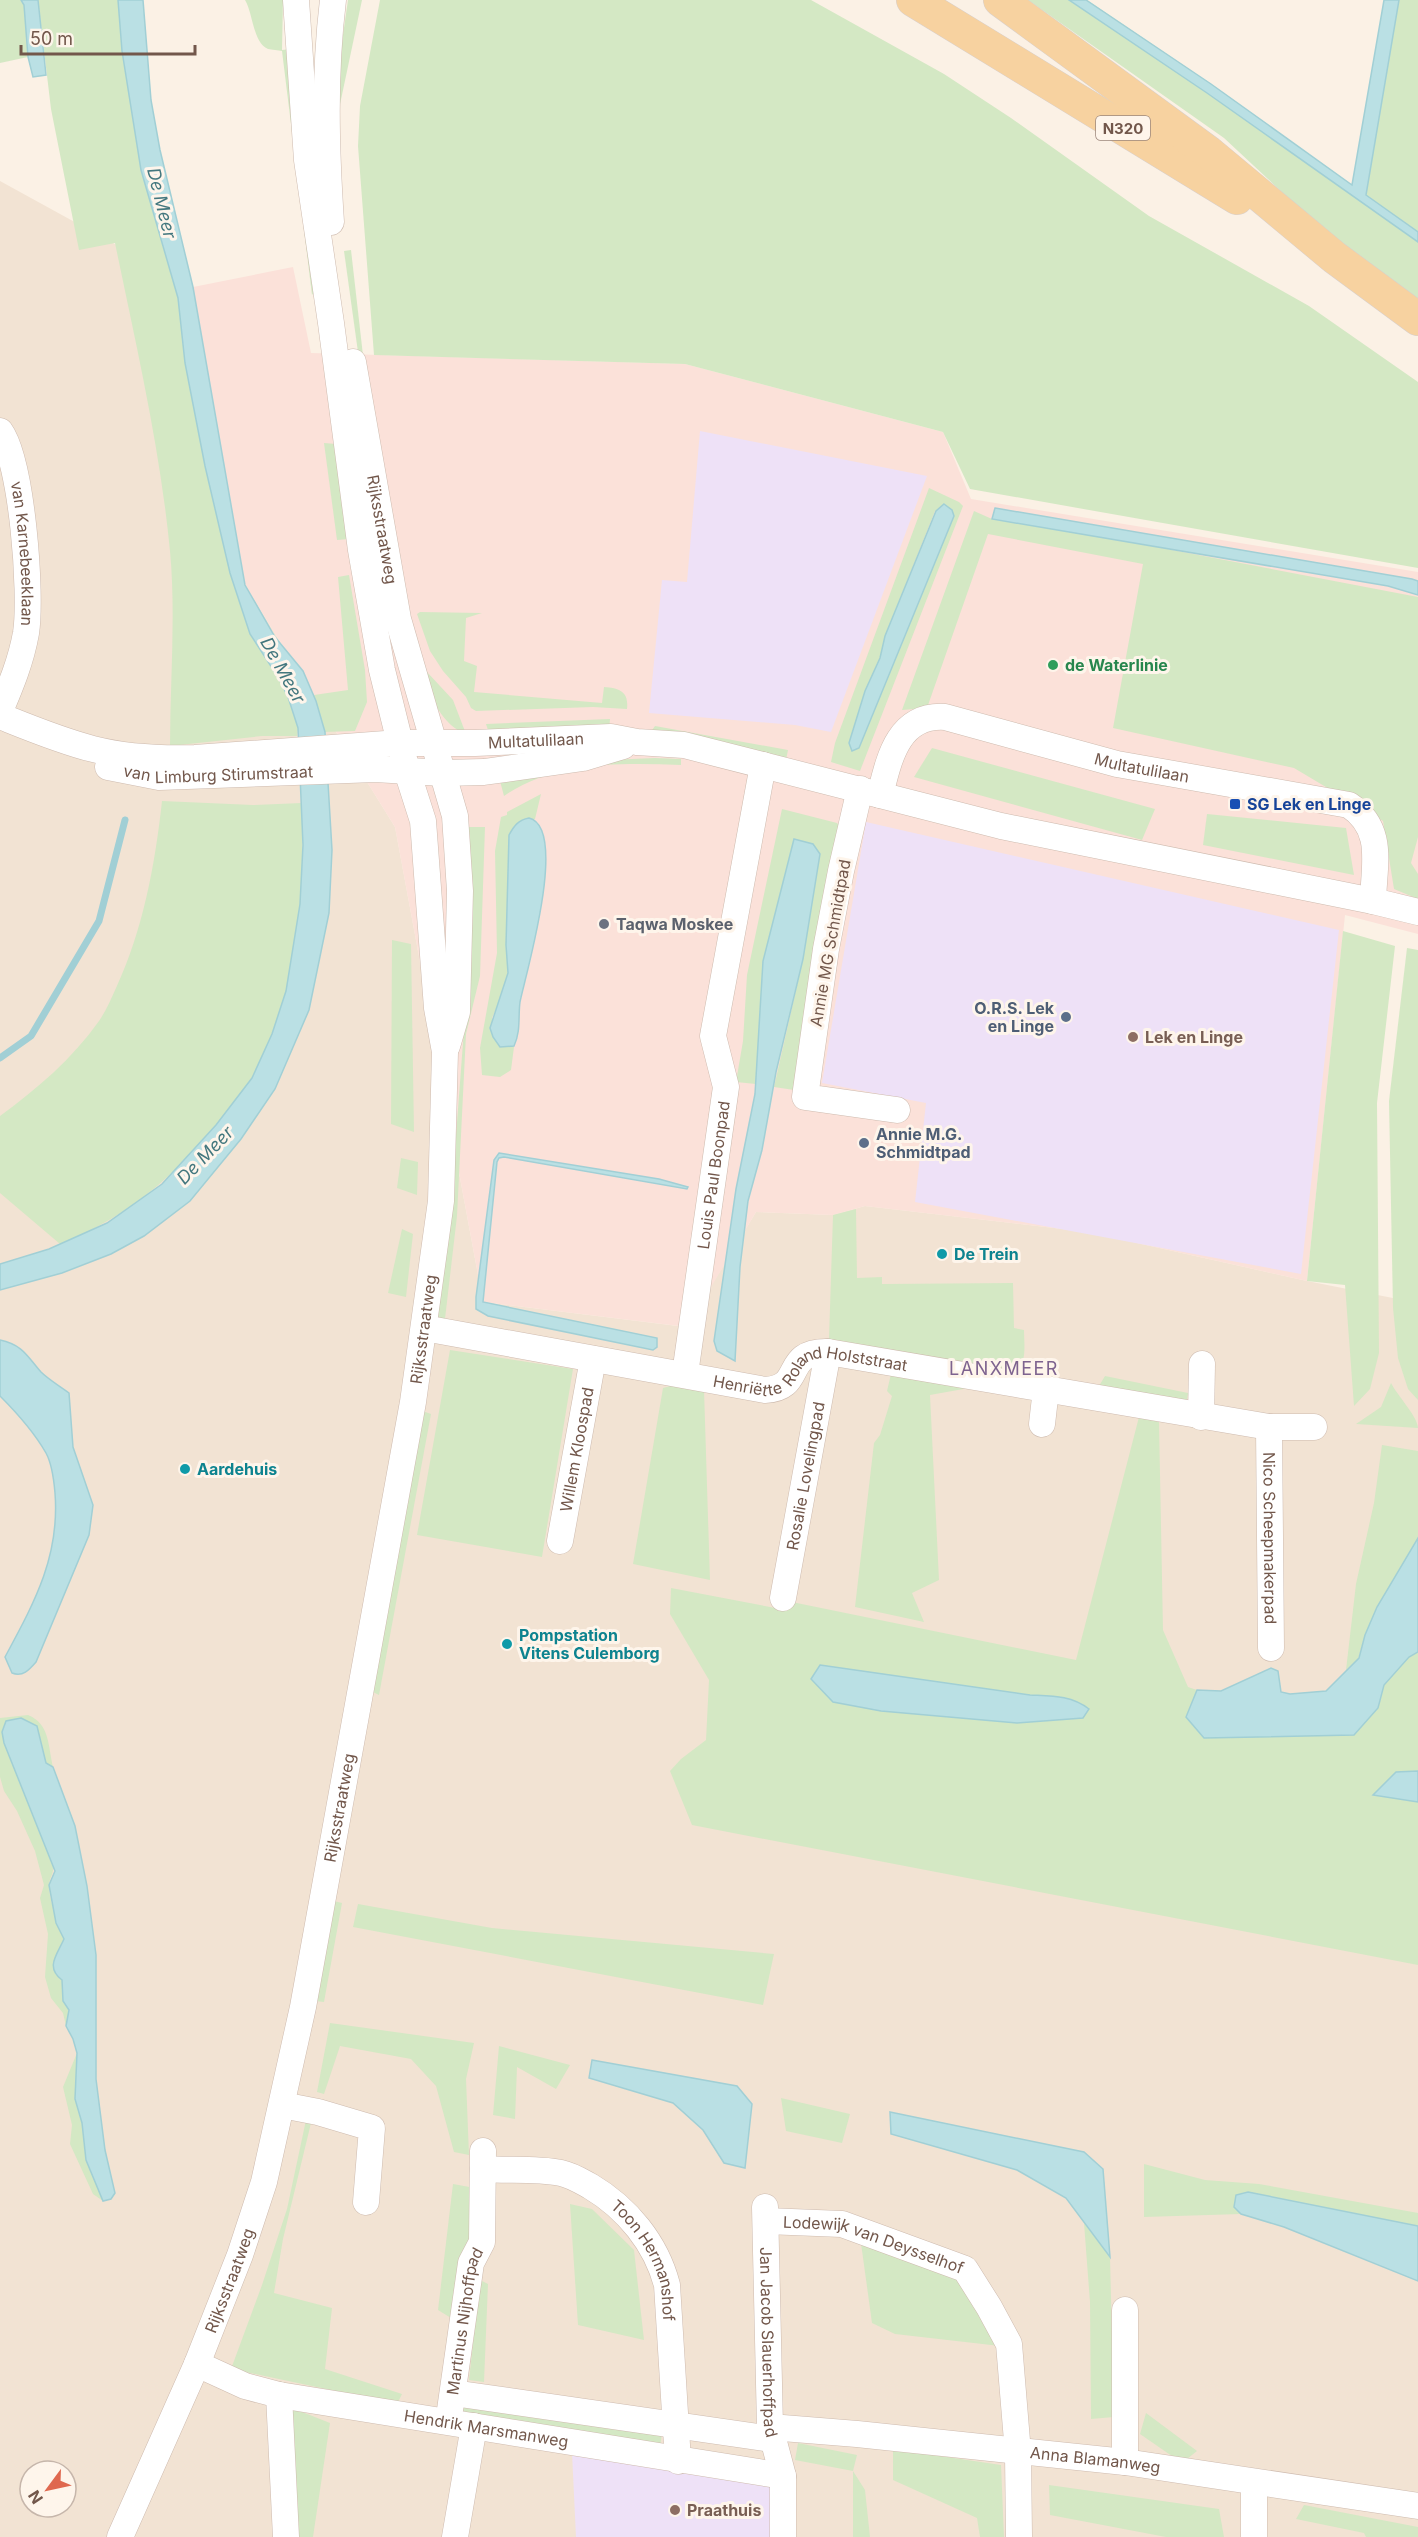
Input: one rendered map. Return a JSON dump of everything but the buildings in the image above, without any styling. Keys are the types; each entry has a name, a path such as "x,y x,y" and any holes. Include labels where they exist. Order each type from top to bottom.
{"main road":[{"name":"N320","path":"913,0 1334,257"},
{"name":"N320","path":"1000,0 1208,152 1334,257 1418,319"}],"street":[{"name":"Rijksstraatweg","path":"120,2537 197,2364 240,2254 260,2192 282,2105 305,1995 413,1402 441,1201 445,1052 437,1008 423,821 399,743 382,670 361,550 307,160 296,0"},
{"name":"Rijksstraatweg","path":"333,0 328,54 326,123 332,228 363,425 398,620 455,816 460,891 458,1012 445,1052"},
{"name":"van Karnebeeklaan","path":"0,431 7,441 20,502 28,585 26,630 19,666 0,714"},
{"name":"van Limburg Stirumstraat","path":"0,714 49,735 95,749 163,759 290,761"},
{"name":"Multatulilaan","path":"870,792 889,762 901,736 912,724 932,716 945,717 1117,765 1349,805 1361,813 1375,838 1373,901"},
{"name":"van Limburg Stirumstraat","path":"0,732 78,761 159,777 290,761 335,758 399,743 433,742"},
{"name":"Multatulilaan","path":"433,742 475,743 611,737 637,742 684,745 1001,826 1418,912"},
{"name":"Multatulilaan","path":"443,773 484,772 583,758 637,742"},
{"name":"van Limburg Stirumstraat","path":"335,758 407,771 443,773"},
{"name":"Louis Paul Boonpad","path":"685,1374 726,1087 713,1036 763,765"},
{"name":"Annie MG Schmidtpad","path":"870,792 841,871 826,950 805,1097 897,1110"},
{"name":"Henriëtte Roland Holststraat","path":"424,1328 765,1390 776,1390 789,1382 798,1360 805,1355 828,1352 1201,1417 1269,1427 1314,1427"},
{"name":"Rosalie Lovelingpad","path":"783,1598 828,1352"},
{"name":"Willem Kloospad","path":"560,1541 593,1359"},
{"path":"1201,1417 1202,1364"},
{"path":"1042,1424 1046,1389"},
{"name":"Nico Scheepmakerpad","path":"1269,1427 1271,1648"},
{"path":"282,2105 311,2110 372,2128 366,2202"},
{"name":"Martinus Nijhoffpad","path":"448,2421 471,2263 482,2242 483,2160"},
{"name":"Toon Hermanshof","path":"483,2160 564,2174 603,2194 619,2206 644,2236 662,2264 667,2284 678,2461"},
{"name":"Jan Jacob Slauerhoffpad","path":"766,2214 771,2433 783,2476 783,2537"},
{"name":"Lodewijk van Deysselhof","path":"766,2214 842,2224 965,2269 1009,2344 1018,2453 1019,2537"},
{"path":"1125,2310 1125,2463"},
{"name":"Hendrik Marsmanweg","path":"197,2364 245,2386 279,2395 448,2421 678,2461 783,2476"},
{"name":"Hendrik Marsmanweg","path":"453,2393 676,2423 771,2433"},
{"path":"279,2395 286,2537"},
{"path":"455,2537 474,2426"},
{"name":"Anna Blamanweg","path":"771,2433 857,2434 1125,2463 1418,2506"},
{"path":"1254,2482 1254,2537"}],"shaded area":[{"path":"0,181 193,287 245,585 395,827 483,1302 686,1327 756,1212 833,1215 865,1206 1088,1232 1307,1281 1418,1303 1418,2537 0,2537"},
{"path":"293,267 311,353 685,364 943,432 971,499 1418,572 1418,934 1345,915 1307,1281 1088,1232 865,1206 833,1215 756,1212 687,1327 483,1302 395,827 245,585 193,287"},
{"path":"700,431 927,476 831,732 795,725 649,713 662,580 687,582"},
{"name":"Lek en Linge","path":"866,822 1339,930 1301,1274 915,1202 926,1103 822,1083"},
{"name":"Praathuis","path":"572,2453 775,2482 775,2537 576,2537"}],"green space":[{"path":"0,0 21,0 24,5 28,57 0,63"},
{"path":"38,0 118,0 122,51 141,170 178,298 185,363 205,466 230,573 250,634 288,697 298,728 297,736 262,736 170,746 172,575 166,512 154,435 115,243 79,250 51,109"},
{"path":"245,0 283,0 282,50 291,49 318,287 312,295 282,51 268,49 259,41"},
{"path":"348,0 362,0 339,109 333,104"},
{"path":"380,0 811,0 944,74 1011,118 1149,216 1309,306 1418,382 1418,568 970,489 943,432 685,364 374,355 358,146 360,106"},
{"path":"1028,0 1087,0 1211,84 1366,195 1399,0 1418,0 1418,306 1360,265 1224,138"},
{"path":"351,250 365,373 362,381 344,251"},
{"path":"324,443 336,444 349,539 337,540"},
{"path":"929,488 963,506 860,771 831,762 835,743","holes":["944,505 952,510 954,516 859,748 852,751 849,743 865,691 880,658 885,636 935,511"]},
{"path":"974,511 992,519 1146,545 1418,597 1418,837 1411,863 1418,874 1418,899 1394,889 1383,821 1294,768 1113,728 1143,564 988,534 927,708 902,710"},
{"path":"349,575 365,670 367,702 355,731 323,732 314,695 348,690 338,577"},
{"path":"400,587 418,650 427,672 453,700 466,734 451,725 439,710 429,691 414,647"},
{"path":"420,612 482,613 466,618 464,661 477,666 474,692 602,703 604,687 622,692 625,695 627,709 593,707 476,711 471,708 466,697 443,671 430,651 417,614"},
{"path":"610,719 609,730 489,733 486,724"},
{"path":"655,726 788,750 786,760 650,733"},
{"path":"932,748 1155,809 1142,840 914,777"},
{"path":"681,759 681,765 612,765 567,770 545,776 504,796 500,781 608,760"},
{"path":"541,794 535,819 515,825 509,835 507,984 492,1018 514,1047 511,1070 500,1077 482,1075 480,1048 497,953 495,851 501,817"},
{"path":"162,801 253,805 302,803 300,908 289,980 280,1015 268,1047 242,1093 211,1131 174,1171 139,1200 102,1224 60,1244 0,1193 0,1116 66,1061 89,1035 106,1009 125,966 141,920 156,849"},
{"path":"782,809 837,823 842,829 794,1090 774,1087 803,959 795,839 763,961 756,1084 736,1082 743,1041 747,975"},
{"path":"1207,814 1346,828 1354,875 1203,845"},
{"path":"467,827 485,827 480,976 466,1034 457,1216 445,1319 435,1317 451,1202 473,910"},
{"path":"1343,931 1395,946 1377,1103 1379,1353 1370,1389 1354,1406 1345,1285 1307,1281"},
{"path":"392,940 411,944 414,1132 391,1124"},
{"path":"1407,948 1418,950 1418,1400 1408,1389 1398,1358 1393,1308 1389,1101"},
{"path":"401,1158 418,1162 417,1195 397,1188"},
{"path":"856,1209 857,1278 882,1277 882,1284 1013,1283 1014,1328 1024,1330 1024,1357 1019,1368 1006,1372 829,1339 833,1215"},
{"path":"402,1229 413,1234 406,1297 388,1293"},
{"path":"450,1350 573,1369 542,1557 417,1535"},
{"path":"891,1374 980,1386 930,1395 939,1580 912,1593 924,1622 855,1607 874,1443 880,1435 892,1396 887,1391"},
{"path":"1105,1376 1188,1393 1186,1405 1099,1386"},
{"path":"685,1382 704,1390 710,1580 633,1564 663,1388"},
{"path":"1391,1383 1415,1418 1418,1428 1356,1424 1381,1407"},
{"path":"417,1409 431,1414 379,1695 369,1690"},
{"path":"1139,1417 1159,1422 1163,1630 1188,1687 1197,1690 1186,1717 1378,1708 1384,1685 1409,1657 1418,1652 1418,1965 692,1825 670,1771 681,1759 706,1740 709,1680 670,1614 671,1588 786,1610 787,1601 1076,1660"},
{"path":"1382,1445 1418,1451 1418,1538 1365,1635 1358,1659 1346,1670 1356,1584 1374,1503"},
{"path":"28,1715 40,1724 47,1736 53,1767 46,1763 37,1726 21,1718 7,1721 2,1732 4,1743 52,1859 50,1894 64,1939 53,1966 62,1980 63,2001 69,2010 66,2026 63,2013 51,1998 45,1977 48,1934 40,1898 44,1885 35,1851 17,1811 4,1791 0,1777 0,1718"},
{"path":"334,1901 342,1903 324,2002 315,2001"},
{"path":"358,1904 492,1928 774,1954 763,2005 353,1927"},
{"path":"330,2023 474,2043 466,2079 469,2155 454,2152 436,2086 411,2059 340,2046 324,2094 317,2092"},
{"path":"499,2046 570,2065 556,2089 517,2067 515,2119 493,2115"},
{"path":"77,2053 75,2099 82,2123 86,2160 103,2201 93,2194 70,2144 72,2125 63,2087"},
{"path":"781,2098 850,2114 842,2143 786,2131"},
{"path":"306,2120 311,2123 283,2239 274,2293 332,2308 325,2369 402,2394 397,2404 231,2369 287,2209"},
{"path":"1144,2164 1205,2180 1259,2184 1418,2213 1418,2226 1248,2192 1234,2207 1241,2214 1144,2217"},
{"path":"453,2184 475,2188 471,2244 451,2318 438,2310"},
{"path":"570,2204 592,2209 634,2250 644,2340 578,2325"},
{"path":"1084,2223 1110,2257 1114,2417 1091,2419 1090,2302"},
{"path":"860,2236 960,2279 1000,2346 895,2334 872,2323"},
{"path":"480,2280 488,2284 484,2382 469,2380"},
{"path":"461,2407 662,2432 660,2448 460,2415"},
{"path":"292,2408 330,2423 313,2537 295,2537"},
{"path":"1146,2413 1197,2451 1182,2463 1140,2434"},
{"path":"798,2443 857,2455 853,2471 795,2460"},
{"path":"893,2449 1001,2465 1004,2537 980,2537 977,2518 893,2480"},
{"path":"853,2471 865,2490 870,2537 853,2537"},
{"path":"1049,2485 1219,2509 1224,2537 1166,2537 1050,2515"},
{"path":"1304,2505 1418,2527 1418,2537 1366,2537 1364,2533 1296,2519"}],"water":[{"path":"21,0 38,0 46,75 33,77 28,57 24,5"},
{"name":"De Meer","path":"118,0 143,0 151,100 160,150 193,287 245,585 275,637 303,671 316,701 325,732 332,850 329,913 309,1010 275,1089 241,1139 190,1201 144,1236 111,1254 62,1273 0,1290 0,1264 49,1249 107,1223 162,1184 216,1125 252,1078 272,1034 286,991 300,904 303,845 298,728 288,697 278,677 250,634 230,573 205,466 185,363 178,298 141,170 122,51"},
{"path":"1069,0 1086,0 1211,84 1352,185 1384,0 1399,0 1366,195 1418,232 1418,242 1207,93"},
{"path":"944,504 952,510 954,516 859,748 852,751 849,743 865,691 880,658 885,636 936,511"},
{"path":"995,508 1412,579 1418,581 1418,595 1388,586 992,519"},
{"path":"529,818 540,828 545,847 542,903 520,1002 516,1040 514,1046 500,1047 490,1028 508,973 506,945 509,835 517,824"},
{"path":"794,839 813,844 820,854 803,959 776,1072 762,1150 748,1201 740,1267 735,1361 717,1351 714,1341 736,1189 755,1094 763,961"},
{"path":"499,1153 659,1179 688,1187 687,1189 504,1157 499,1158 497,1162 483,1302 657,1338 657,1347 653,1350 488,1316 476,1309 494,1160"},
{"path":"0,1340 19,1348 44,1375 69,1393 73,1447 93,1505 89,1535 36,1662 28,1670 19,1674 12,1673 5,1657 43,1579 53,1538 55,1493 51,1467 46,1453 25,1423 0,1396"},
{"path":"1418,1538 1418,1652 1409,1657 1384,1685 1378,1708 1354,1735 1204,1738 1186,1717 1197,1690 1221,1691 1271,1668 1278,1671 1281,1692 1290,1694 1326,1691 1359,1658 1365,1635 1377,1607"},
{"path":"820,1665 1030,1695 1061,1697 1082,1704 1089,1709 1083,1718 1017,1723 881,1711 833,1702 811,1679"},
{"path":"21,1718 37,1726 46,1763 53,1767 75,1826 87,1886 96,1955 96,2079 105,2150 115,2193 111,2199 103,2201 86,2160 82,2123 75,2099 77,2053 66,2026 69,2010 63,2001 62,1980 53,1966 64,1939 56,1923 49,1885 55,1871 4,1743 2,1732 6,1721"},
{"path":"1418,1771 1418,1802 1373,1795 1396,1772"},
{"path":"592,2060 737,2086 752,2104 745,2168 724,2163 703,2130 673,2103 589,2078"},
{"path":"890,2112 1084,2152 1103,2169 1110,2257 1066,2198 1017,2170 891,2134"},
{"path":"1248,2192 1418,2226 1418,2281 1284,2227 1241,2214 1234,2207 1236,2195"}],"waterway":[{"path":"0,1058 31,1036 99,921 125,820"}],"place":[{"name":"de Waterlinie","path":"1053,665"},
{"name":"SG Lek en Linge","path":"1235,804"},
{"name":"Taqwa Moskee","path":"604,924"},
{"name":"O.R.S. Lek en Linge","path":"1066,1017"},
{"name":"Lek en Linge","path":"1133,1037"},
{"name":"Annie M.G. Schmidtpad","path":"864,1143"},
{"name":"De Trein","path":"942,1254"},
{"name":"Aardehuis","path":"185,1469"},
{"name":"Pompstation Vitens Culemborg","path":"507,1644"},
{"name":"Praathuis","path":"675,2510"}],"district":[{"name":"LANXMEER","path":"1004,1368"}]}
